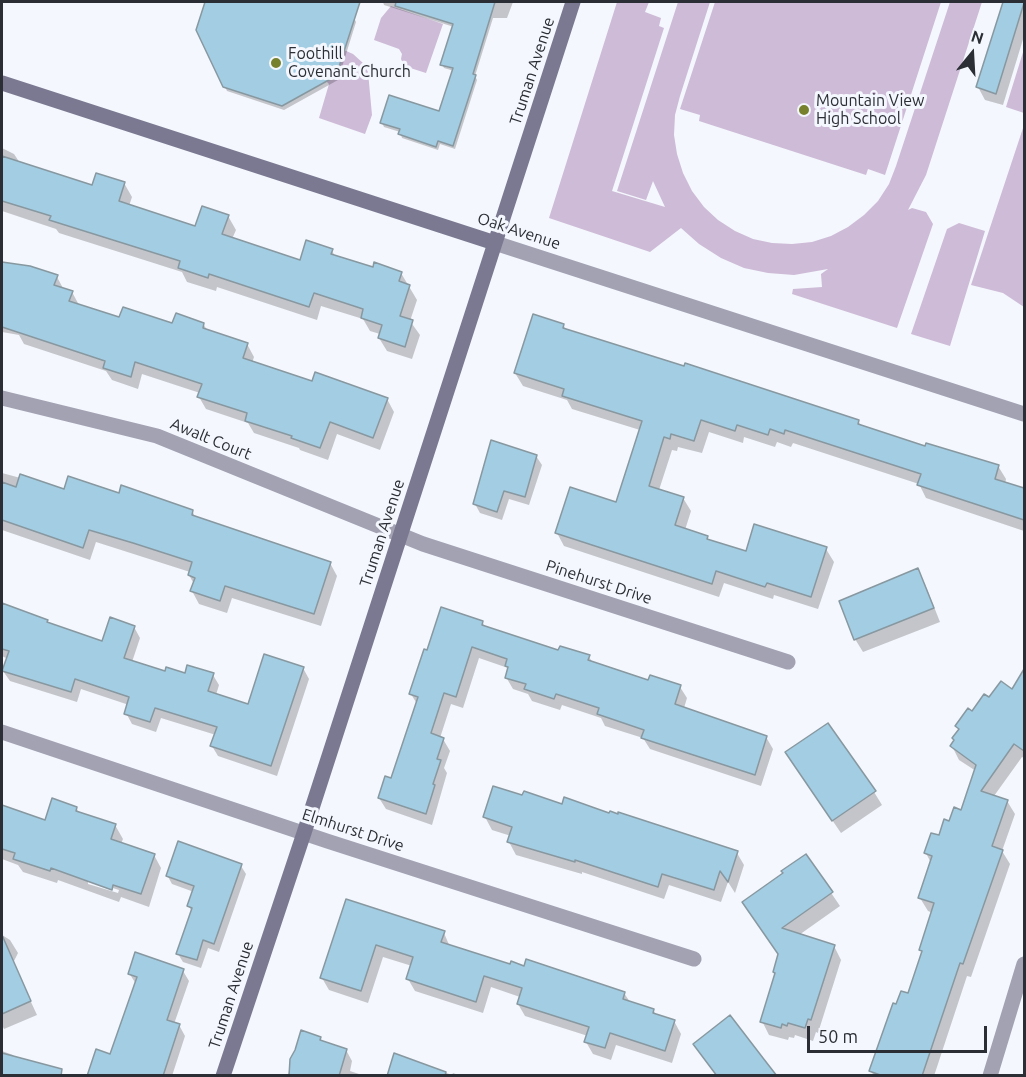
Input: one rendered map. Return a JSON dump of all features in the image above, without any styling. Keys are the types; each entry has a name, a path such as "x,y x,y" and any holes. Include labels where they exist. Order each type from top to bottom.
{"street":[{"name":"Truman Avenue","path":"223,1076 573,2"},
{"name":"Oak Avenue","path":"2,83 1024,414"},
{"name":"Awalt Court","path":"2,398 157,436 401,534"},
{"name":"Pinehurst Drive","path":"401,534 423,544 788,662"},
{"name":"Elmhurst Drive","path":"2,732 694,960"},
{"path":"990,1076 1024,964"}],"shaded area":[{"path":"617,2 649,2 645,12 661,18 659,26 664,28 612,191 665,207 653,181 646,200 617,191 678,2 710,2 675,115 674,135 683,173 692,191 718,220 753,239 792,244 812,242 831,236 848,227 878,201 889,184 896,166 950,2 982,2 926,175 908,210 912,208 926,212 933,224 897,328 792,294 793,289 822,287 821,274 828,269 794,275 744,268 721,258 699,244 681,228 650,252 549,218"},
{"path":"715,2 941,2 885,175 868,169 866,175 699,121 700,115 680,109"},
{"path":"391,6 443,24 426,73 404,66 399,49 374,40 381,18"},
{"path":"1024,49 1024,113 1006,107"},
{"path":"344,50 363,63 368,72 372,115 365,134 319,118 329,84 326,81"},
{"path":"1024,125 1024,307 1003,293 971,285"},
{"path":"959,223 985,231 950,346 911,334 947,229"}],"building":[{"name":"Foothill Covenant Church","path":"205,2 360,2 336,76 282,106 223,87 196,30"},
{"path":"396,2 495,2 473,74 476,75 453,146 438,141 436,147 398,134 400,129 380,123 389,95 439,111 453,68 440,65 453,24 395,6"},
{"path":"1003,2 1024,3 996,94 976,87"},
{"path":"2,156 92,185 96,173 125,182 119,201 195,226 202,206 229,215 222,234 300,260 306,240 333,249 331,254 373,267 374,262 402,272 399,281 410,285 400,316 413,320 405,347 378,338 382,325 361,318 363,309 314,293 309,307 209,274 208,278 178,268 180,261 49,220 51,216 2,201"},
{"path":"2,262 30,266 58,275 54,285 73,291 69,301 119,317 123,307 172,323 176,313 204,323 203,328 248,343 243,358 312,381 315,372 388,398 373,438 330,422 320,448 291,438 292,436 245,421 247,413 197,397 202,384 135,362 131,377 103,368 105,361 2,327"},
{"path":"533,314 564,324 563,328 684,366 685,363 859,420 858,424 925,446 926,443 999,465 995,479 1024,488 1024,520 917,485 921,474 785,430 784,434 770,429 768,435 737,425 735,431 701,420 694,441 671,434 670,439 664,437 649,486 684,497 675,525 708,536 707,539 746,551 754,524 827,547 811,597 767,583 765,587 716,571 712,584 555,533 570,487 616,502 642,421 562,396 564,389 514,373"},
{"path":"491,440 537,455 525,497 504,491 497,512 473,504"},
{"path":"20,474 64,489 68,476 119,493 121,485 193,510 192,515 331,562 314,614 225,586 220,601 190,591 195,578 188,575 192,562 133,543 89,530 83,548 2,520 2,482 16,487"},
{"path":"918,568 934,608 854,640 839,601"},
{"path":"2,603 102,641 110,617 135,626 124,658 165,671 166,667 185,673 187,665 214,673 208,691 248,704 264,654 304,667 271,766 210,746 217,727 155,708 150,722 124,714 129,697 75,679 71,692 2,671 9,651 2,649"},
{"path":"441,607 483,621 482,625 558,650 560,646 590,655 588,660 648,680 650,675 681,685 675,704 767,736 755,775 641,738 644,730 597,714 599,708 556,694 554,699 524,689 526,684 505,678 508,667 505,666 507,659 472,647 456,697 444,693 431,733 444,738 437,759 441,760 426,814 378,798 385,776 391,778 418,697 409,694"},
{"path":"1024,669 1024,751 1014,744 981,791 1008,800 992,846 1003,850 963,964 960,963 922,1076 883,1076 869,1071 893,1003 896,1004 901,991 908,993 922,951 919,950 934,903 918,898 932,856 924,853 931,833 939,835 944,819 949,821 954,807 961,810 976,765 950,746 954,740 952,738 959,729 955,726 968,708 972,711 984,694 989,697 1001,681 1012,689"},
{"path":"828,723 876,791 832,821 785,752"},
{"path":"493,786 522,795 524,791 562,804 564,797 609,813 610,811 618,814 618,812 738,851 728,882 720,871 714,890 662,874 658,887 575,860 575,862 507,842 512,827 483,817"},
{"path":"52,798 77,807 76,811 116,824 111,839 155,854 141,894 113,885 112,890 51,868 50,871 13,859 15,853 2,849 2,805 45,820"},
{"path":"178,841 242,864 214,944 203,940 197,960 176,954 192,908 187,906 194,886 166,876"},
{"path":"806,854 833,892 782,928 835,945 811,1020 808,1019 805,1028 788,1023 787,1026 782,1024 781,1028 760,1022 775,973 773,972 778,954 742,902"},
{"path":"346,899 445,931 441,942 510,964 511,961 524,966 526,959 625,992 623,999 654,1009 653,1013 675,1020 665,1051 610,1033 605,1048 584,1042 589,1027 517,1004 522,988 484,976 476,1002 406,979 413,957 376,945 361,991 320,978"},
{"path":"2,935 31,1001 2,1014"},
{"path":"135,952 184,969 167,1020 180,1024 163,1076 87,1076 96,1049 110,1054 137,977 128,974"},
{"path":"730,1015 777,1076 717,1076 693,1044"},
{"path":"301,1030 321,1037 320,1040 347,1049 339,1076 289,1076 290,1059"},
{"path":"2,1053 62,1069 61,1076 2,1076"},
{"path":"394,1053 446,1072 445,1076 387,1076"}],"place":[{"name":"Foothill Covenant Church","path":"276,63"},
{"name":"Mountain View High School","path":"804,110"}]}
